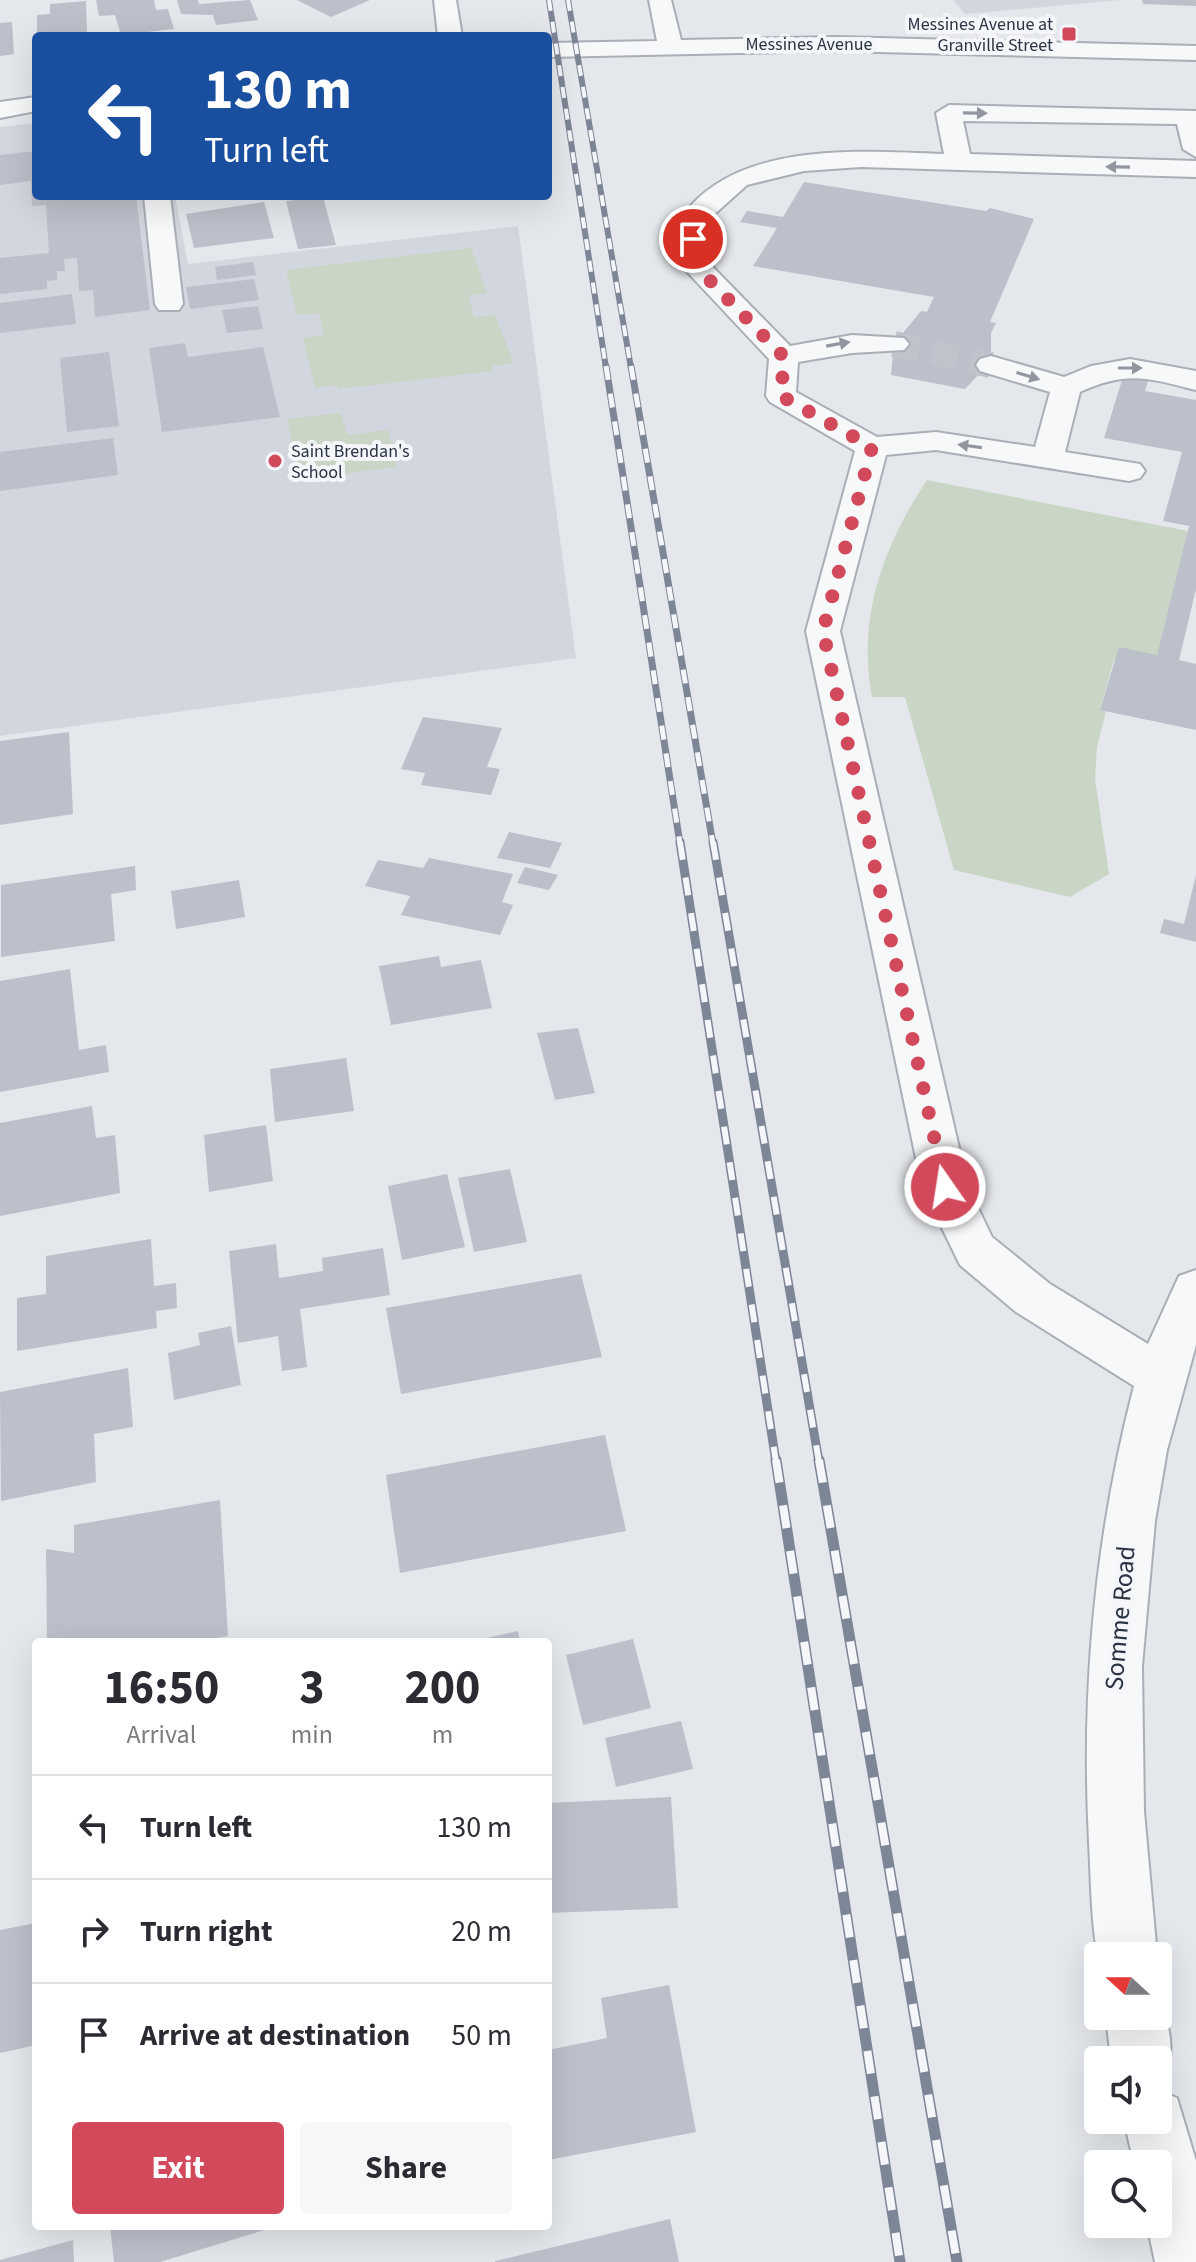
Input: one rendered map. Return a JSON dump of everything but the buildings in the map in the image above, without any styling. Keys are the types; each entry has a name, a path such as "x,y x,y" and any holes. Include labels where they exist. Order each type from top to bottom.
{"street":[{"path":"445,0 449,32"},
{"path":"660,0 670,45"},
{"name":"Messines Avenue","path":"557,50 670,45 988,45 1196,53"},
{"path":"0,85 32,83"},
{"path":"0,110 32,105"},
{"path":"959,164 949,113 1188,117 1196,149"},
{"path":"1129,471 936,441 872,447 781,396 784,357 691,261 695,218 738,179 804,163 861,159 1196,169"},
{"path":"157,200 169,304"},
{"path":"784,357 837,343 894,344"},
{"path":"991,365 1066,387 1105,368 1139,367 1196,381"},
{"path":"1048,457 1066,387"},
{"path":"872,447 823,631 945,1187 976,1251 1033,1298 1160,1377"},
{"name":"Somme Road","path":"1125,1942 1115,1848 1113,1672 1129,1520 1160,1377 1196,1290"},
{"path":"1158,2134 1188,2262"}],"shaded area":[{"path":"953,0 1120,0 965,14"},
{"name":"Saint Brendan's School","path":"32,123 32,200 176,200 188,264 518,226 576,658 0,736 0,127"}],"green space":[{"path":"471,248 487,293 468,295 474,317 495,315 514,363 492,366 493,371 338,389 337,385 315,388 303,338 324,335 319,313 297,315 286,270"},
{"path":"341,413 347,435 388,430 397,467 300,479 287,419"},
{"path":"927,480 1188,531 1157,655 1114,660 1100,709 1106,711 1097,747 1095,779 1109,874 1070,897 954,870 905,697 872,697 868,639 877,584 898,531"}],"tunnel":[{"path":"894,344 991,365"}],"railway":[{"path":"549,0 606,368"},
{"path":"568,0 631,368"},
{"path":"606,366 680,844"},
{"path":"631,366 713,844"},
{"path":"680,842 776,1462"},
{"path":"713,842 819,1462"},
{"path":"776,1460 900,2262"},
{"path":"819,1460 957,2262"}],"place":[{"name":"Messines Avenue at Granville Street","path":"1069,34"},
{"name":"Saint Brendan's School","path":"275,461"}],"route":[{"path":"693,239 691,261 784,357 781,396 872,447 823,631 945,1187"}]}
